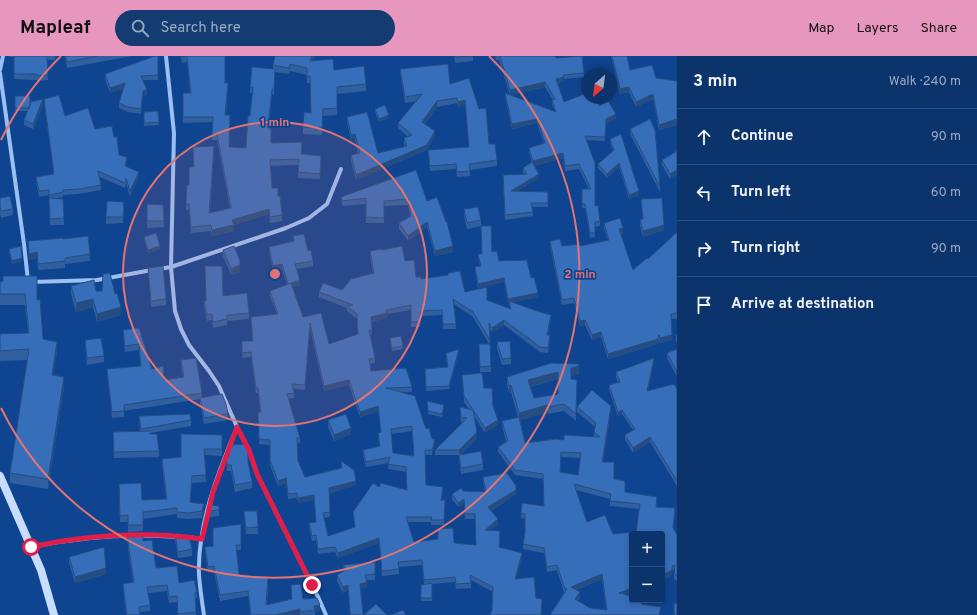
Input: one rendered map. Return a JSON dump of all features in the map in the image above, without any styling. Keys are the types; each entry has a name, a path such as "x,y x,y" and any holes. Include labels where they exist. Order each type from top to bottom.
{"street":[{"path":"3,56 0,72 28,283"},
{"path":"166,56 174,133 171,267 175,311 181,329 189,345 209,370 219,386 249,450 257,474 326,615"},
{"path":"21,282 97,280 171,267 286,228 309,218 326,204 341,168"},
{"path":"204,615 199,576 202,539 213,492 237,427"},
{"path":"0,476 41,570 54,615"},
{"path":"31,547 56,542 100,537 156,535 202,539"}],"building":[{"path":"14,56 47,56 48,75 37,76 37,74 14,74"},
{"path":"66,56 97,56 67,62"},
{"path":"158,56 158,75 141,76 147,90 143,91 141,109 128,107 119,103 125,83 110,88 105,74"},
{"path":"187,56 225,56 225,83 228,83 225,115 230,115 229,147 246,148 248,116 250,116 253,87 250,87 252,67 275,69 274,89 272,89 268,128 271,128 271,143 302,142 301,154 321,156 320,174 298,172 299,159 270,160 272,188 278,188 282,215 270,217 269,209 232,220 234,225 212,230 211,225 191,227 189,204 186,204 187,185 189,185 189,167 194,167 193,147 214,146 209,213 231,208 217,134 212,135 213,117 183,117 183,93 191,93"},
{"path":"275,56 312,56 310,61 333,59 334,70 364,66 366,84 337,87 337,108 323,109 322,128 303,127 304,112 311,113 310,76 307,77 307,68 290,64 289,68 273,65"},
{"path":"500,56 555,56 556,58 582,56 583,68 581,68 581,73 563,75 564,77 556,79 564,102 581,95 581,104 599,104 599,106 603,104 610,104 616,114 606,119 605,137 585,136 595,163 595,206 598,205 600,221 595,222 595,233 590,233 585,204 582,204 582,189 591,189 579,164 565,166 563,153 533,161 529,148 545,143 537,119 512,124 505,93 556,112 552,100 555,99 545,82 510,90"},
{"path":"612,56 627,56 630,70 652,65 656,78 677,81 677,119 659,125 653,94 636,102 629,87 620,89 617,77 617,68 615,68"},
{"path":"448,64 450,84 469,78 479,109 486,108 489,144 495,144 497,160 469,164 470,171 457,172 456,164 430,166 428,150 469,147 465,100 458,102 457,98 437,101 422,122 435,131 427,145 356,175 351,155 360,153 355,134 351,135 347,117 367,112 378,153 407,146 404,138 412,135 398,123 422,94 405,97 400,69"},
{"path":"59,95 65,116 88,108 95,129 112,126 114,137 117,137 119,155 127,157 125,166 139,172 130,191 126,178 125,183 98,171 101,185 63,190 63,192 49,195 49,190 39,191 36,177 54,174 44,99"},
{"path":"15,96 30,96 29,108 15,108"},
{"path":"43,99 33,124 24,120 31,102"},
{"path":"385,105 389,115 379,119 375,109"},
{"path":"158,111 159,122 144,123 144,112"},
{"path":"650,119 655,130 660,187 630,129"},
{"path":"621,134 639,191 629,195 619,163 607,174 598,164 614,150 610,139"},
{"path":"677,151 677,170 670,174 662,160"},
{"path":"532,162 539,174 511,191 548,192 548,203 531,203 533,212 505,215 503,175 527,174 523,168"},
{"path":"416,170 427,201 437,197 447,222 453,246 435,251 427,222 408,236 399,223 411,216 408,199 384,201 384,218 366,217 366,198 342,201 341,197"},
{"path":"10,196 13,209 1,211 0,198"},
{"path":"49,198 63,199 64,218 50,219"},
{"path":"662,198 664,225 643,231 640,220 643,219 641,199"},
{"path":"107,201 124,202 123,217 106,217"},
{"path":"147,204 163,205 164,221 147,221"},
{"path":"478,207 481,220 467,223 464,209"},
{"path":"620,218 623,228 619,229 633,270 647,258 648,259 677,232 677,313 671,314 672,335 660,338 659,335 658,339 608,354 601,332 592,335 585,320 580,321 574,298 562,300 550,241 560,239 562,246 580,244 580,246 609,240 604,223"},
{"path":"481,226 491,226 492,252 497,251 499,261 527,260 531,278 534,277 538,293 508,299 504,278 478,284 475,267 481,266 478,254 482,254"},
{"path":"156,233 160,246 148,250 144,237"},
{"path":"304,234 308,251 311,250 313,261 295,264 300,280 288,284 282,264 273,266 269,247 294,241 293,236"},
{"path":"88,236 90,254 65,258 65,261 38,264 37,252 29,254 28,241"},
{"path":"21,246 22,258 12,261 9,249"},
{"path":"234,246 240,261 240,265 231,269 223,250"},
{"path":"402,246 405,261 414,260 416,277 421,277 421,279 448,275 448,273 460,271 465,292 487,287 487,300 511,309 509,301 551,315 547,335 550,335 548,348 540,347 504,320 492,328 489,323 490,340 473,312 453,299 456,324 443,324 442,310 421,311 420,322 411,322 411,305 386,310 387,313 371,317 372,330 369,330 375,358 369,359 371,371 406,368 412,387 386,388 415,396 426,429 429,428 432,439 435,439 432,450 425,450 426,485 443,487 441,501 445,499 444,520 431,520 432,517 406,517 414,542 438,539 438,529 453,528 454,543 476,545 475,514 465,514 464,499 458,503 452,494 461,488 463,491 486,492 483,477 507,473 516,486 516,490 488,507 498,519 485,530 500,531 499,547 522,553 515,579 534,577 536,598 542,599 541,615 490,615 492,610 493,587 470,575 471,583 456,584 455,577 424,580 422,560 398,562 399,569 382,571 379,538 338,553 335,547 318,549 316,535 312,536 309,523 316,522 314,495 298,498 297,493 288,494 286,478 278,481 270,460 270,440 259,439 258,412 261,412 251,352 242,353 242,341 253,341 251,317 278,314 270,291 291,283 303,317 321,313 329,344 358,334 357,314 347,306 353,305 319,292 323,283 342,290 351,279 374,273 370,251","holes":["310,323 324,386 349,380 360,412 378,406 381,432 378,433 380,446 363,450 366,462 390,457 388,464 406,467 407,490 381,483 379,487 373,483 353,512 355,527 328,536 323,513 330,512 329,488 356,481 354,470 341,461 342,468 305,477 298,461 297,438 300,438 287,394 294,393 292,384 305,385","412,426 414,456 393,453 391,429"]},
{"path":"163,266 166,299 151,301 148,268"},
{"path":"205,266 222,266 223,296 247,293 249,313 227,315 227,319 213,322 212,314 207,315 204,301 206,301"},
{"path":"110,273 115,294 117,293 121,307 97,314 93,299 76,303 71,286 94,280 96,291 102,291 103,274"},
{"path":"3,276 37,276 37,300 40,299 43,339 57,342 52,375 64,377 48,479 10,473 29,349 0,351 0,334 29,333 25,294 0,294 0,282 3,281"},
{"path":"139,328 152,369 163,366 164,380 184,377 181,360 196,358 202,393 124,405 124,411 112,412 107,369 141,366 139,344 125,346 123,330"},
{"path":"401,336 403,346 392,348 390,338"},
{"path":"101,338 104,356 87,358 85,340"},
{"path":"510,341 511,358 502,359 497,342"},
{"path":"479,344 490,344 491,366 480,367"},
{"path":"459,349 449,386 426,387 425,369 448,367 446,353"},
{"path":"677,349 677,369 676,370 667,353"},
{"path":"654,358 647,391 674,384 677,389 677,481 650,437 633,448 625,435 635,429 622,410 618,412 609,385 620,382 616,372"},
{"path":"551,363 578,364 579,366 571,368 571,379 577,380 576,414 564,404 548,407 548,405 519,413 511,385 509,386 507,377","holes":["558,372 558,394 534,398 528,380"]},
{"path":"482,373 484,388 492,388 493,406 498,420 485,428 464,396 462,375"},
{"path":"592,390 611,406 602,462 614,462 614,479 625,481 625,492 657,497 656,507 675,508 673,528 677,535 677,576 674,574 675,565 673,565 671,571 665,574 665,531 636,531 640,504 610,501 611,494 574,484 587,522 605,515 613,534 629,533 629,589 619,593 629,595 629,603 641,603 661,607 659,615 550,615 567,589 565,589 557,565 547,567 544,548 523,544 525,533 525,514 521,513 522,503 544,506 543,474 515,470 498,447 508,441 502,421 519,417 525,443 556,439 564,440 564,435 600,437 594,432 596,423 577,407","holes":["561,452 581,453 578,475 560,472","602,574 607,610 590,608 575,599 580,592 571,587"]},
{"path":"222,394 228,414 204,418 200,398"},
{"path":"427,401 444,405 442,414 428,411"},
{"path":"460,407 473,410 477,432 459,450 435,450 467,418 461,417"},
{"path":"190,414 191,420 141,429 139,416"},
{"path":"346,414 351,428 334,435 328,420"},
{"path":"150,431 150,434 157,434 159,451 114,452 113,432"},
{"path":"181,434 222,435 222,449 204,449 206,475 192,476 190,502 204,504 202,511 188,513 177,512 177,508 143,512 143,525 128,525 128,515 120,516 119,484 141,483 142,500 167,499 162,459 181,457"},
{"path":"245,444 248,451 248,462 252,482 235,485 231,465 227,465 226,457 231,445"},
{"path":"481,451 483,464 461,468 459,455"},
{"path":"211,505 219,506 219,510 209,511"},
{"path":"244,511 257,511 258,527 246,528"},
{"path":"241,524 241,545 236,545 239,575 268,577 266,605 292,599 291,585 301,584 303,599 317,598 320,605 314,606 315,610 300,612 300,609 275,615 250,615 248,591 220,595 214,566 208,567 205,547 213,546 213,528"},
{"path":"128,533 143,533 143,541 152,540 156,568 177,566 179,583 194,580 197,592 195,593 196,612 178,614 177,596 169,597 167,585 147,587 150,605 139,607 140,615 127,615 123,584 134,582 128,543"},
{"path":"175,534 189,535 192,549 178,552"},
{"path":"104,547 106,568 75,577 69,557"},
{"path":"375,562 375,574 365,575 367,582 360,584 363,615 351,615 348,585 343,587 337,575 346,570 343,565"},
{"path":"432,583 432,598 421,598 421,585"},
{"path":"674,603 677,604 677,615 674,615"},
{"path":"376,604 387,615 364,615"},
{"path":"403,610 406,615 391,615"}],"route":[{"path":"31,547 56,542 100,537 156,535 202,539 208,508 237,427 249,450 257,474 312,585"}]}
